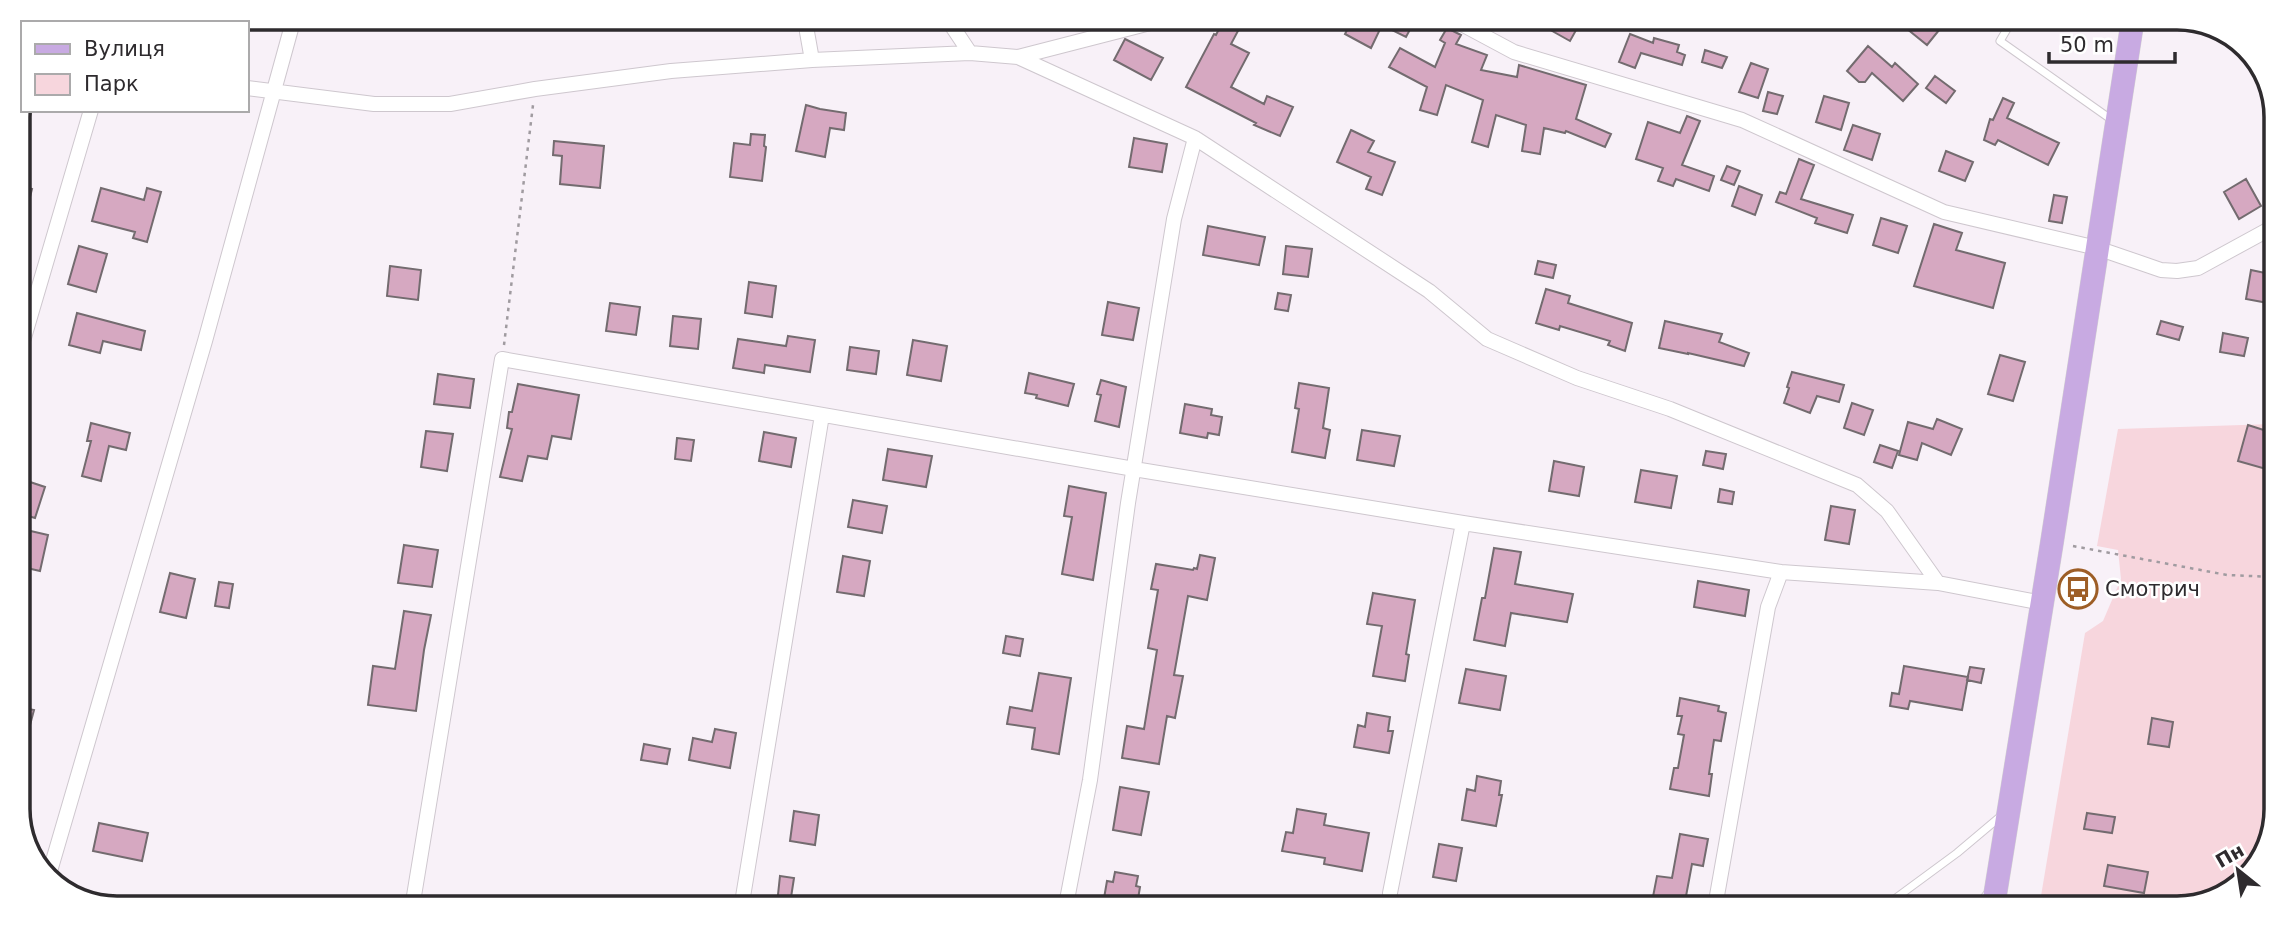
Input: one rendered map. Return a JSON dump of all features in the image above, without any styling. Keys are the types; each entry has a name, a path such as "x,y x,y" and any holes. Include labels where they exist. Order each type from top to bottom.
{"main road":[{"path":"1995,896 2131,30"}],"street":[{"path":"51,867 205,341 291,30"},
{"path":"807,30 812,60"},
{"path":"955,30 970,53"},
{"path":"248,88 374,104 450,104 535,89 671,71 812,60 970,53 1018,57 1123,30"},
{"path":"1473,30 1514,52 1742,120 1944,212 2097,248 2161,270 2198,268 2264,232"},
{"path":"1018,57 1195,138 1429,291 1487,339 1577,377 1671,409 1857,485 1887,511 1938,583"},
{"path":"30,317 90,112"},
{"path":"1068,896 1090,780 1105,659 1174,219 1195,138"},
{"path":"414,896 502,359 1134,469 1463,523 1781,572 1938,583 2042,603"},
{"path":"743,896 822,415"},
{"path":"1390,893 1463,523"},
{"path":"1717,896 1768,607 1781,572"}],"lane":[{"path":"2006,30 2000,41 2116,123"},
{"path":"1899,896 2009,810"},
{"path":"1986,896 1997,883"}],"path":[{"path":"502,359 535,89"},
{"path":"2052,541 2227,575 2264,577"}],"green space":[{"path":"2264,424 2263,827 2253,853 2243,867 2226,882 2205,892 2189,896 2041,896 2085,633 2103,621 2121,579 2118,550 2097,546 2118,429"}],"building":[{"path":"1218,30 1238,30 1231,44 1249,53 1231,87 1264,104 1267,96 1293,107 1280,136 1254,125 1256,123 1186,87 1214,34"},
{"path":"1347,30 1380,30 1371,48 1345,34"},
{"path":"1392,30 1410,30 1406,37"},
{"path":"1446,30 1461,35 1456,44 1487,55 1481,70 1517,77 1519,65 1586,85 1576,119 1611,134 1605,147 1566,131 1565,133 1544,128 1540,154 1522,151 1526,125 1496,115 1488,147 1472,142 1483,100 1446,85 1437,115 1420,110 1427,87 1389,67 1400,48 1435,67 1445,43 1440,40"},
{"path":"1550,30 1576,30 1570,41"},
{"path":"1908,30 1939,30 1927,45"},
{"path":"1630,34 1653,43 1654,38 1679,45 1677,52 1685,55 1682,65 1641,53 1635,68 1619,62"},
{"path":"1125,39 1163,58 1151,80 1114,60"},
{"path":"1868,46 1892,67 1895,63 1918,84 1903,101 1872,73 1865,82 1859,82 1847,71"},
{"path":"1705,50 1727,57 1722,68 1702,62"},
{"path":"1751,63 1768,69 1758,98 1739,92"},
{"path":"1935,76 1955,91 1946,103 1926,88"},
{"path":"1768,92 1783,96 1777,114 1763,111"},
{"path":"1824,96 1849,103 1841,130 1816,122"},
{"path":"2003,98 2014,103 2007,118 2059,143 2048,165 1998,140 1995,145 1984,140 1990,119 1993,120"},
{"path":"806,105 846,113 844,130 830,128 825,157 796,151"},
{"path":"1687,116 1700,121 1682,165 1714,176 1709,191 1676,179 1673,186 1658,181 1663,168 1636,159 1648,122 1680,133"},
{"path":"1853,125 1880,134 1872,160 1844,150"},
{"path":"1351,130 1374,141 1368,152 1395,162 1382,195 1366,189 1371,177 1337,162"},
{"path":"751,134 765,135 762,181 730,177 734,143 750,145"},
{"path":"1134,138 1167,144 1162,172 1129,167"},
{"path":"554,141 604,146 600,188 560,184 562,156 553,155"},
{"path":"1946,151 1973,162 1965,181 1939,171"},
{"path":"1799,159 1814,165 1801,199 1853,215 1847,233 1815,223 1817,218 1776,202 1780,192 1786,194"},
{"path":"1727,166 1740,171 1734,185 1721,180"},
{"path":"2246,179 2261,206 2239,219 2224,192"},
{"path":"1739,186 1762,195 1755,215 1732,206"},
{"path":"101,188 144,200 147,188 161,192 147,242 133,238 135,232 92,221"},
{"path":"2054,195 2067,197 2062,223 2049,221"},
{"path":"1881,218 1907,226 1898,253 1873,245"},
{"path":"1934,224 1962,233 1956,250 2005,263 1993,308 1914,286"},
{"path":"1208,226 1265,237 1259,265 1203,255"},
{"path":"79,246 107,254 96,292 68,284"},
{"path":"1286,246 1312,249 1308,277 1283,274"},
{"path":"1538,261 1556,265 1553,278 1535,274"},
{"path":"390,266 421,270 418,300 387,296"},
{"path":"2251,270 2264,273 2264,302 2246,299"},
{"path":"749,282 776,286 772,317 745,313"},
{"path":"1546,289 1570,296 1568,303 1632,323 1625,351 1608,345 1610,341 1560,326 1559,330 1536,323"},
{"path":"1278,293 1291,295 1288,311 1275,309"},
{"path":"1108,302 1139,308 1133,340 1102,335"},
{"path":"610,303 640,307 636,335 606,331"},
{"path":"77,313 145,331 141,350 103,341 100,353 69,345"},
{"path":"673,316 701,319 698,349 670,346"},
{"path":"1665,321 1722,334 1719,342 1749,353 1744,366 1659,348"},
{"path":"2161,321 2183,327 2179,340 2157,334"},
{"path":"2223,333 2248,338 2244,356 2220,352"},
{"path":"788,336 815,340 810,372 765,365 764,373 733,368 738,339 786,346"},
{"path":"913,340 947,346 941,381 907,375"},
{"path":"850,347 879,351 876,374 847,370"},
{"path":"2000,355 2025,362 2013,401 1988,394"},
{"path":"1792,372 1844,385 1839,402 1817,396 1810,413 1784,403"},
{"path":"1029,373 1074,384 1068,406 1025,393"},
{"path":"438,374 474,379 470,408 434,404"},
{"path":"1101,380 1126,387 1119,427 1095,421 1101,395 1097,394"},
{"path":"1299,383 1329,388 1323,428 1330,430 1325,458 1292,452 1299,409 1295,408"},
{"path":"518,384 579,395 571,439 552,436 547,459 528,456 522,481 500,477 512,429 507,428 509,412 512,412"},
{"path":"1852,403 1873,410 1864,435 1844,428"},
{"path":"1185,404 1212,409 1211,415 1222,417 1219,435 1208,433 1207,438 1180,433"},
{"path":"1937,419 1962,429 1951,455 1922,443 1917,460 1899,455 1908,422 1933,429"},
{"path":"91,423 130,433 126,450 109,446 101,481 82,476 91,441 87,441"},
{"path":"2248,425 2264,430 2264,468 2238,461"},
{"path":"1362,430 1400,436 1394,466 1357,460"},
{"path":"426,431 453,434 447,471 421,467"},
{"path":"764,432 796,438 791,467 759,461"},
{"path":"677,438 694,440 691,461 675,459"},
{"path":"1880,445 1898,451 1892,468 1874,462"},
{"path":"888,449 932,456 926,487 883,480"},
{"path":"1706,451 1726,454 1723,469 1703,465"},
{"path":"1554,461 1584,467 1579,496 1549,491"},
{"path":"1641,470 1677,476 1671,508 1635,502"},
{"path":"30,482 45,487 35,518 30,517"},
{"path":"1069,486 1106,493 1093,580 1062,574 1072,517 1064,516"},
{"path":"1720,489 1734,492 1732,504 1718,502"},
{"path":"853,500 887,506 882,533 848,527"},
{"path":"1831,506 1855,510 1849,544 1825,540"},
{"path":"30,531 48,535 40,571 30,569"},
{"path":"404,545 438,550 432,587 398,583"},
{"path":"1494,548 1521,552 1515,584 1573,594 1567,622 1511,613 1505,646 1474,640"},
{"path":"1200,555 1215,558 1207,600 1188,596 1174,675 1183,676 1175,718 1167,716 1159,764 1122,758 1127,726 1144,729 1157,650 1148,648 1158,590 1151,589 1156,564 1193,570 1197,569"},
{"path":"843,556 870,561 864,596 837,592"},
{"path":"170,573 195,579 186,618 160,612"},
{"path":"1698,581 1749,590 1745,616 1694,607"},
{"path":"219,582 233,584 229,608 215,606"},
{"path":"1373,593 1415,600 1406,654 1409,655 1405,681 1373,676 1382,626 1367,624"},
{"path":"404,611 431,615 416,711 368,705 373,666 395,669"},
{"path":"1006,636 1023,639 1020,656 1003,653"},
{"path":"1904,666 1968,677 1962,710 1910,701 1908,709 1890,706 1892,693 1899,694"},
{"path":"1970,667 1984,669 1981,683 1967,680"},
{"path":"1466,669 1506,676 1500,710 1459,703"},
{"path":"1039,673 1071,678 1059,754 1032,749 1035,728 1007,724 1010,707 1032,711"},
{"path":"1680,698 1719,706 1718,711 1726,713 1721,741 1714,740 1709,796 1670,789 1674,768 1678,768 1684,735 1678,734 1682,716 1677,716"},
{"path":"30,709 34,710 30,725"},
{"path":"1367,713 1390,717 1388,731 1393,731 1389,753 1354,747 1358,725 1365,727"},
{"path":"2152,718 2173,722 2169,747 2148,744"},
{"path":"715,729 736,733 730,768 689,760 693,738 712,742"},
{"path":"644,744 670,749 667,764 641,760"},
{"path":"1477,776 1501,781 1499,795 1502,795 1496,826 1462,820 1467,789 1475,791"},
{"path":"1120,787 1149,792 1141,835 1113,830"},
{"path":"1297,809 1326,814 1324,825 1369,833 1362,871 1324,864 1325,858 1282,851 1286,832 1293,833"},
{"path":"794,811 819,815 815,845 790,841"},
{"path":"2087,813 2115,817 2112,833 2084,829"},
{"path":"99,823 148,833 142,861 93,851"},
{"path":"1680,834 1708,839 1703,866 1692,864 1686,896 1653,896 1657,876 1672,878"},
{"path":"1439,844 1462,848 1456,881 1433,877"},
{"path":"2108,865 2148,872 2144,893 2104,886"},
{"path":"1115,872 1138,876 1136,886 1140,887 1138,896 1104,896 1107,881 1113,882"},
{"path":"780,876 794,878 791,896 778,896"}],"place":[{"name":"Смотрич","path":"2078,589"}]}
